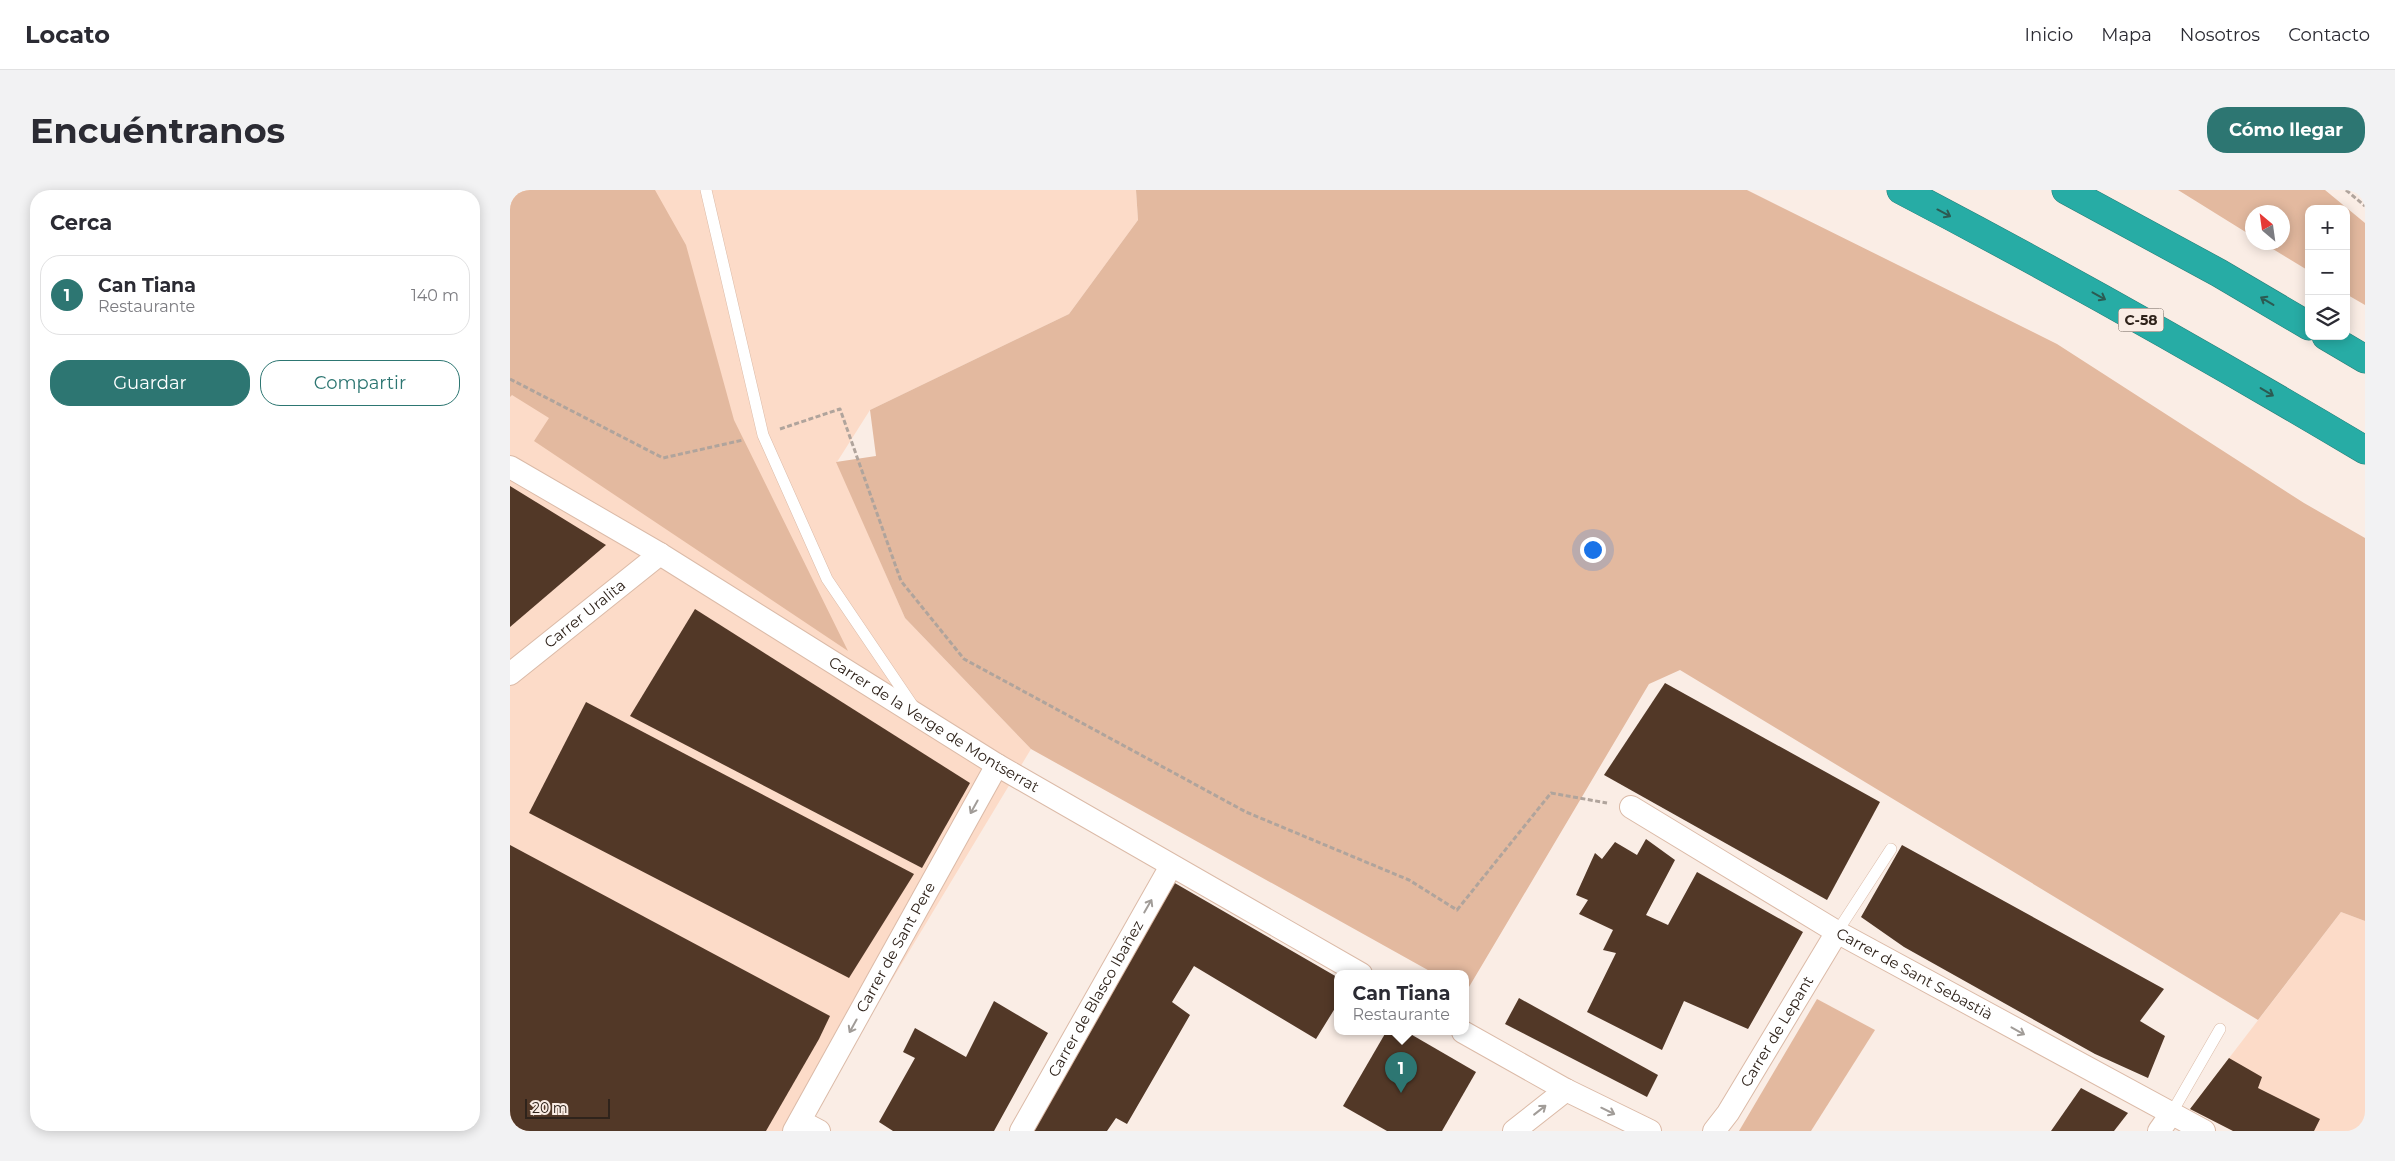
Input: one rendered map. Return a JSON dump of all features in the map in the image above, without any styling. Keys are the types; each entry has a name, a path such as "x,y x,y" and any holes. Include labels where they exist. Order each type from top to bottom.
{"highway":[{"name":"C-58","path":"1901,190 2166,334 2365,450"},
{"path":"2066,190 2219,273 2305,324"},
{"path":"2103,190 2219,273"},
{"path":"2333,340 2365,359"}],"street":[{"name":"Carrer de la Verge de Montserrat","path":"510,467 660,554 997,765 1354,970"},
{"name":"Carrer Uralita","path":"510,674 660,554"},
{"name":"Carrer de Sant Pere","path":"804,1128 997,765"},
{"name":"Carrer de Sant Sebastià","path":"1631,807 1837,932 2165,1123 2204,1131"},
{"name":"Carrer de Blasco Ibañez","path":"1021,1131 1171,866"},
{"name":"Carrer de Lepant","path":"1714,1131 1728,1113 1837,932"},
{"path":"1468,1035 1566,1090 1650,1131"},
{"path":"1514,1131 1566,1090"}],"lane":[{"path":"706,190 763,436 827,579 923,720"},
{"path":"1837,932 1892,849"},
{"path":"2165,1123 2220,1029"}],"path":[{"path":"2346,190 2365,206"},
{"path":"510,379 663,458 763,436 840,409 901,581 964,659 1246,812 1410,880 1457,910 1551,794 1631,807"}],"shaded area":[{"path":"510,190 1136,190 1138,220 1069,314 870,410 837,462 905,618 1031,749 801,1131 510,1131"},
{"path":"510,190 655,190 686,245 734,420 848,651 534,441 549,418 512,395 510,397"},
{"path":"1136,190 1747,190 2057,344 2304,503 2365,538 2365,921 2341,912 2258,1020 1680,670 1649,684 1469,987 1469,970 1428,970 1031,749 905,618 836,462 876,456 870,410 1069,314 1138,220"},
{"path":"2178,190 2325,190 2343,205 2305,205 2305,269 2274,250 2290,250 2290,205 2245,205 2245,232"},
{"path":"2350,211 2365,223 2365,305 2350,296"},
{"path":"2341,912 2365,921 2365,1131 2233,1131 2190,1109"},
{"path":"1817,999 1875,1030 1811,1131 1739,1131"}],"building":[{"path":"510,486 606,545 510,627"},
{"path":"695,609 970,783 922,868 630,716"},
{"path":"1665,683 1880,802 1827,900 1604,775"},
{"path":"586,702 914,874 849,978 529,813"},
{"path":"1646,839 1675,860 1646,915 1668,925 1697,872 1803,932 1748,1029 1684,1001 1662,1050 1587,1012 1616,953 1603,950 1613,930 1579,914 1588,900 1576,895 1595,853 1602,859 1615,842 1637,855"},
{"path":"510,845 830,1016 819,1039 766,1131 510,1131"},
{"path":"1902,845 2164,989 2140,1021 2165,1036 2148,1078 2095,1054 1904,947 1861,917"},
{"path":"1173,882 1334,975 1334,1010 1316,1039 1194,966 1172,1002 1190,1015 1127,1124 1116,1118 1107,1131 1031,1131"},
{"path":"1519,998 1658,1075 1647,1097 1505,1024"},
{"path":"994,1001 1048,1033 994,1131 893,1131 879,1122 915,1058 903,1052 915,1028 966,1057"},
{"path":"1384,1035 1412,1035 1476,1072 1442,1131 1387,1131 1343,1106"},
{"path":"2229,1058 2262,1077 2258,1088 2320,1119 2314,1131 2233,1131 2190,1109"},
{"path":"2081,1088 2128,1113 2114,1131 2051,1131"}],"place":[{"name":"Can Tiana","path":"1401,1093"}]}
